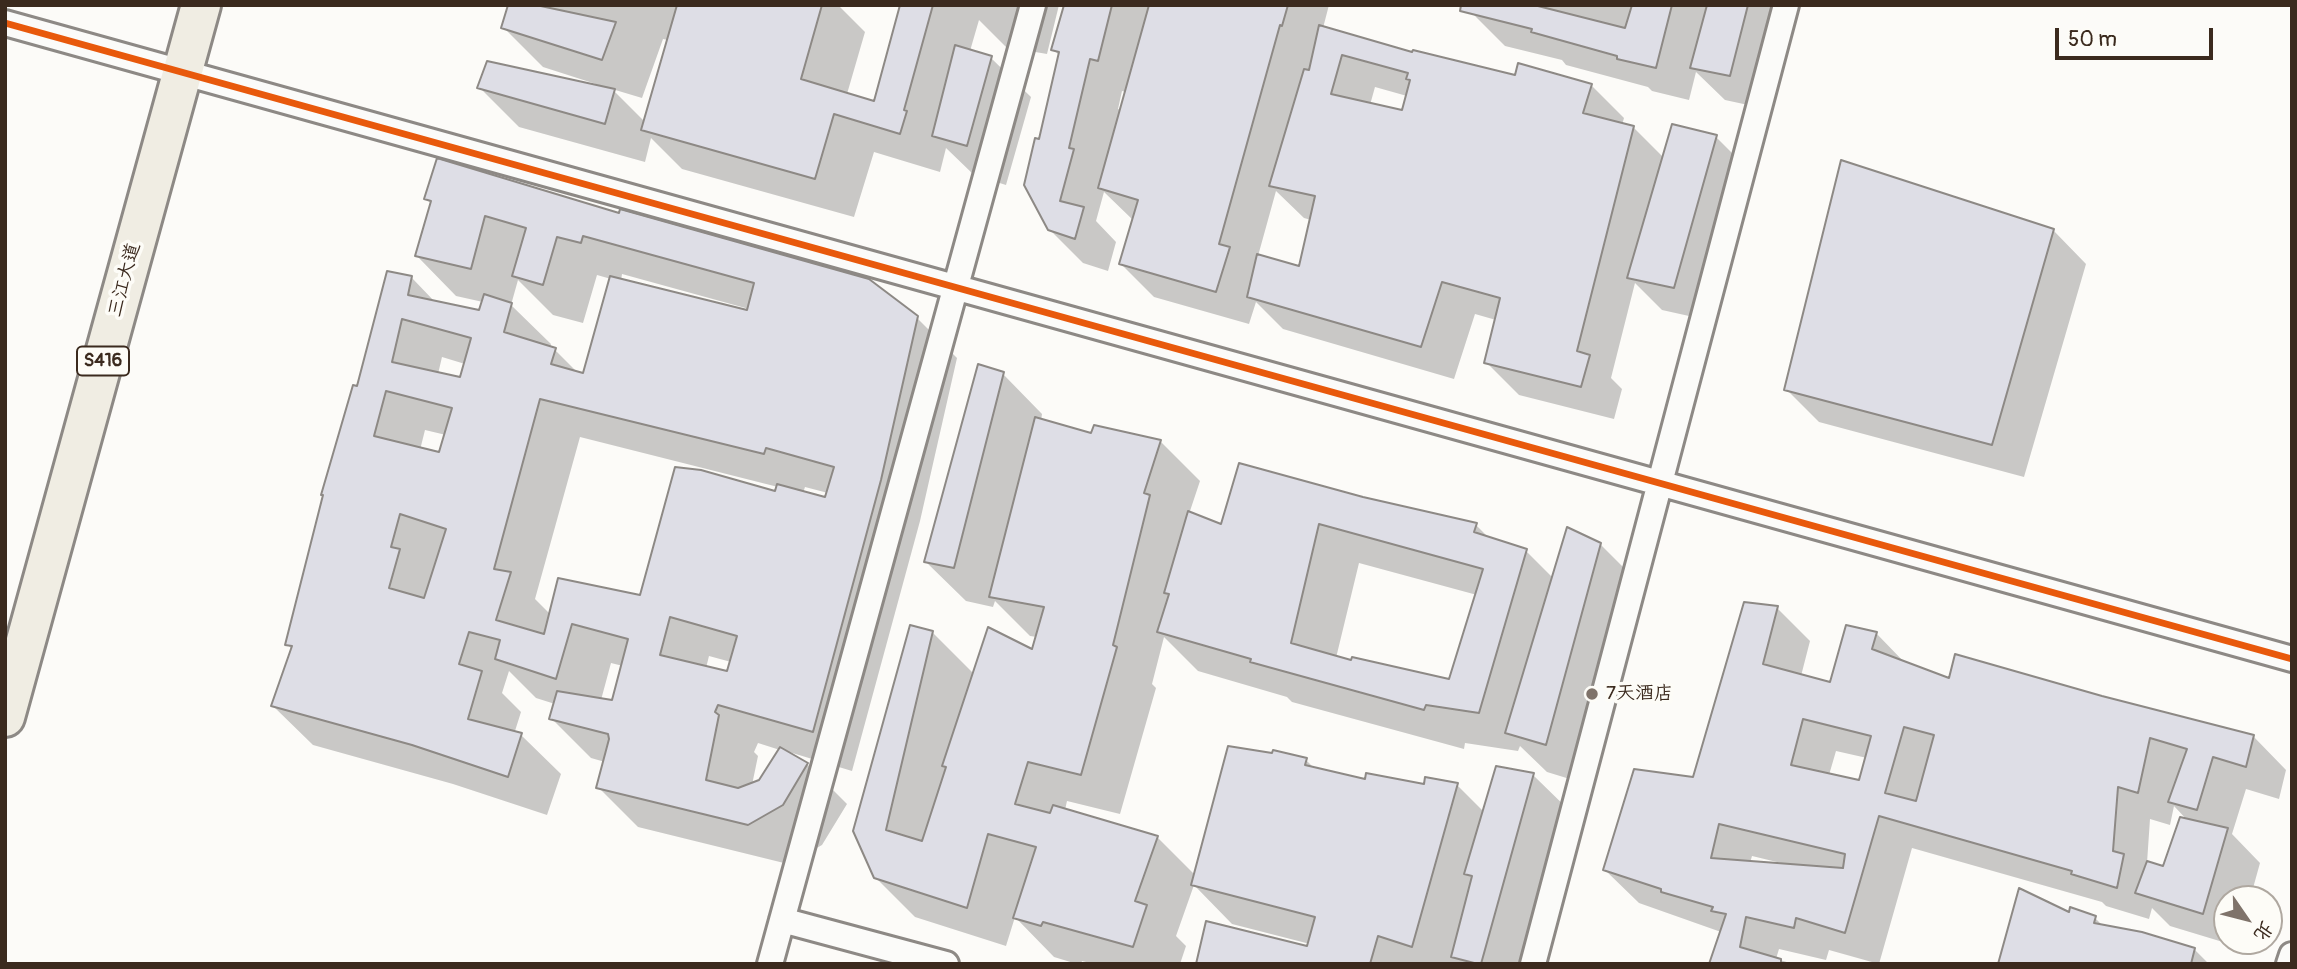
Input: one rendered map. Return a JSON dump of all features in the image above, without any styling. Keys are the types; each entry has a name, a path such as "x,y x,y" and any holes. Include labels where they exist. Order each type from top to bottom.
{"main road":[{"name":"三江大道","path":"5,717 170,69 173,5"},
{"name":"三江大道","path":"5,618 170,69 201,5"}],"street":[{"path":"770,964 1033,5"},
{"path":"1533,964 1786,5"},
{"path":"5,23 2292,659"},
{"path":"782,920 946,964"},
{"path":"2290,964 2292,955"}],"building":[{"path":"508,5 536,5 616,22 602,60 501,28"},
{"path":"677,5 822,5 801,79 874,101 900,5 933,5 900,134 834,114 815,179 641,130"},
{"path":"1064,5 1112,5 1098,61 1090,59 1069,148 1074,149 1060,201 1084,207 1075,239 1048,230 1024,185 1035,138 1039,139 1059,52 1051,50"},
{"path":"1149,5 1288,5 1282,26 1280,25 1219,244 1230,247 1216,292 1119,264 1138,200 1098,188"},
{"path":"1461,5 1534,5 1625,28 1632,5 1672,5 1656,68 1617,59 1617,56 1531,32 1532,29 1460,11"},
{"path":"1707,5 1748,5 1730,76 1690,68"},
{"path":"1319,25 1412,52 1413,50 1515,75 1518,63 1592,84 1583,113 1634,126 1577,351 1590,355 1581,387 1484,363 1500,298 1442,282 1421,347 1247,297 1257,254 1299,266 1315,196 1269,186 1304,69 1309,70","holes":["1342,55 1408,73 1406,79 1410,80 1402,110 1331,94"]},
{"path":"955,45 992,56 967,146 932,136"},
{"path":"487,61 615,89 605,124 477,88"},
{"path":"1672,124 1717,135 1674,288 1627,278"},
{"path":"437,158 619,213 620,209 869,279 918,316 881,480 813,732 718,705 715,712 719,715 706,780 738,788 759,780 780,747 808,763 783,805 748,825 596,788 608,734 549,719 557,691 612,700 628,639 572,624 556,679 495,659 500,640 469,632 459,664 482,671 468,719 522,733 508,777 412,745 271,706 292,646 285,645 321,495 353,385 357,386 387,271 412,276 408,295 479,310 484,294 512,303 504,332 556,348 551,364 583,373 610,276 747,310 754,283 583,236 581,243 557,237 543,285 512,276 526,228 485,216 471,269 415,256 431,201 424,199","holes":["402,319 471,338 460,377 392,362","386,391 452,408 439,452 374,436","540,399 764,454 766,448 834,467 825,497 777,484 775,491 701,470 675,467 640,595 558,578 544,634 496,620 511,572 494,569","400,514 446,529 424,598 389,588 400,549 391,547","670,617 737,636 727,671 660,655"]},
{"path":"1841,160 2054,229 1992,445 1784,390"},
{"path":"978,364 1004,372 954,568 924,562"},
{"path":"1035,417 1091,433 1094,425 1161,440 1144,493 1150,495 1113,645 1117,647 1081,775 1028,762 1015,804 1050,813 1053,805 1158,836 1135,901 1147,905 1133,947 1043,922 1041,926 1013,918 1036,847 988,834 967,908 874,878 853,831 910,625 933,631 886,830 922,841 946,767 942,766 988,627 1032,649 1044,607 989,597"},
{"path":"1239,463 1363,497 1477,523 1474,532 1527,549 1479,713 1426,705 1424,710 1250,662 1251,659 1157,632 1169,594 1164,593 1188,511 1221,524","holes":["1319,524 1483,569 1449,679 1352,657 1351,660 1291,643"]},
{"path":"1567,527 1601,543 1546,745 1505,733"},
{"path":"1744,602 1778,606 1763,664 1830,682 1846,625 1877,632 1872,649 1949,678 1955,654 2102,696 2254,735 2246,767 2213,757 2197,810 2168,802 2187,749 2150,738 2138,793 2118,787 2113,851 2124,854 2117,888 2071,874 2072,871 1879,816 1845,933 1796,918 1794,928 1746,917 1740,947 1781,959 1781,964 1709,964 1726,914 1711,911 1713,907 1661,892 1661,889 1603,870 1634,769 1693,777","holes":["1803,719 1871,736 1859,780 1791,765","1904,727 1934,735 1916,801 1885,793","1719,824 1845,854 1843,868 1711,858"]},
{"path":"1228,746 1272,753 1273,750 1307,758 1305,765 1365,779 1366,773 1424,784 1425,777 1458,783 1412,947 1378,936 1370,964 1196,964 1206,921 1307,946 1315,917 1191,885"},
{"path":"1496,766 1534,773 1481,964 1478,964 1451,957 1472,876 1464,874"},
{"path":"2180,817 2228,828 2203,914 2135,893 2147,861 2163,866"},
{"path":"2019,888 2069,912 2070,907 2096,916 2094,923 2142,932 2195,948 2191,964 1998,964"}],"cycle path":[{"path":"5,23 2292,659"}],"place":[{"name":"7天酒店","path":"1592,694"}]}
